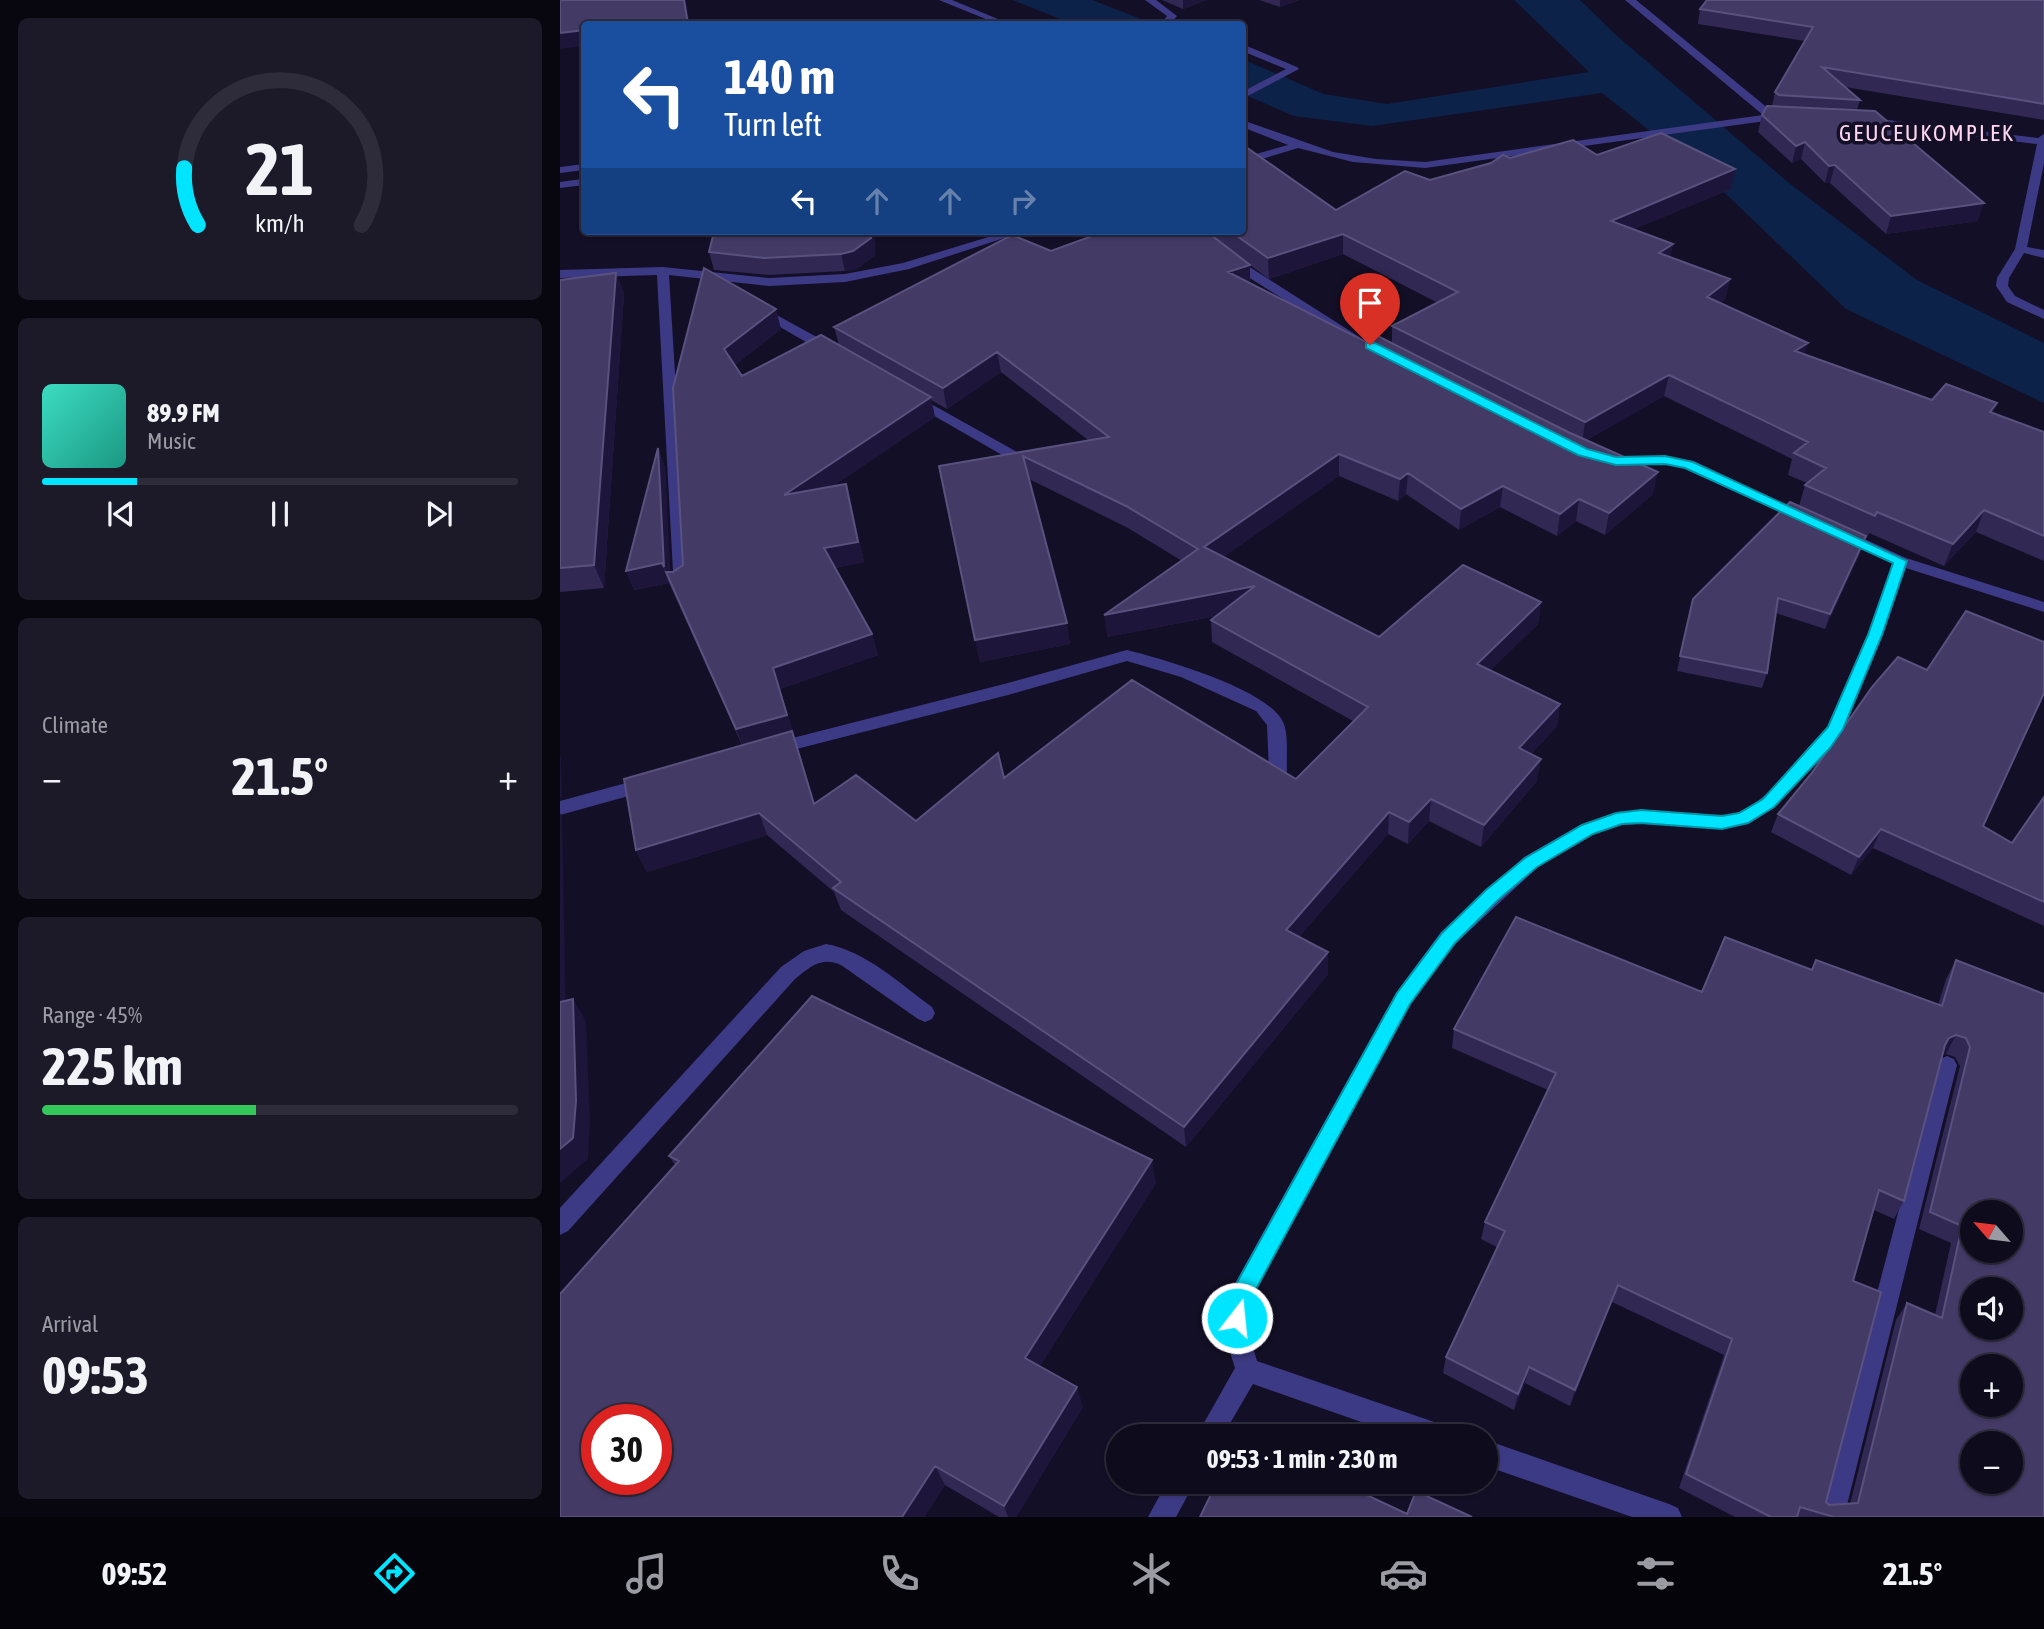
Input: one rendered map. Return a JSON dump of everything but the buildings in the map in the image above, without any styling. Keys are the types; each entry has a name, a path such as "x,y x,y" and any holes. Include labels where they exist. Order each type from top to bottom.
{"street":[{"path":"944,0 997,21"},
{"path":"1150,0 1170,13 1172,21"},
{"path":"1630,0 1771,116"},
{"path":"1246,49 1294,68 1246,94"},
{"path":"1246,125 1295,146 1360,161 1425,165 1771,116 1793,117"},
{"path":"1849,119 2044,140 2021,249 2003,278 2003,286 2011,299 2044,315"},
{"path":"1246,161 1295,146"},
{"path":"560,170 581,167"},
{"path":"560,185 581,183"},
{"path":"560,274 663,271 769,282 845,278 905,266 1007,235"},
{"path":"2021,249 2044,254"},
{"path":"1220,253 1250,276 1370,345"},
{"path":"663,271 680,586"},
{"path":"700,276 723,289"},
{"path":"747,303 842,358"},
{"path":"902,392 1021,460"},
{"path":"1592,456 1616,461 1665,460 1688,464 1900,561 2044,607"},
{"path":"1216,1424 1248,1370 1237,1334 1237,1302 1404,999 1448,938 1531,862 1588,830 1622,818 1722,822 1742,819 1768,803 1825,744 1835,729 1875,635 1900,561"},
{"path":"750,755 1008,689 1127,655 1187,673 1262,707 1276,724 1278,771"},
{"path":"560,807 659,780"},
{"path":"560,1224 788,973 811,955 828,951 845,957 925,1013"},
{"path":"1831,1517 1947,1065"},
{"path":"1248,1370 1403,1424"},
{"path":"1498,1457 1669,1517"},
{"path":"1161,1517 1175,1494"}],"water":[{"path":"1012,0 1092,0 1146,21 1065,21"},
{"path":"1514,0 1580,0 1616,35 1789,183 1917,280 2044,343 2044,403 1846,309 1708,177 1602,93 1372,126 1294,116 1246,95 1246,61 1324,94 1387,104 1589,72"}],"district":[{"name":"GEUCEUKOMPLEK","path":"1927,133"}],"route":[{"path":"1237,1318 1237,1302 1404,999 1448,938 1531,862 1588,830 1622,818 1722,822 1742,819 1768,803 1825,744 1835,729 1875,635 1900,561 1688,464 1665,460 1616,461 1582,452 1370,345"}]}
